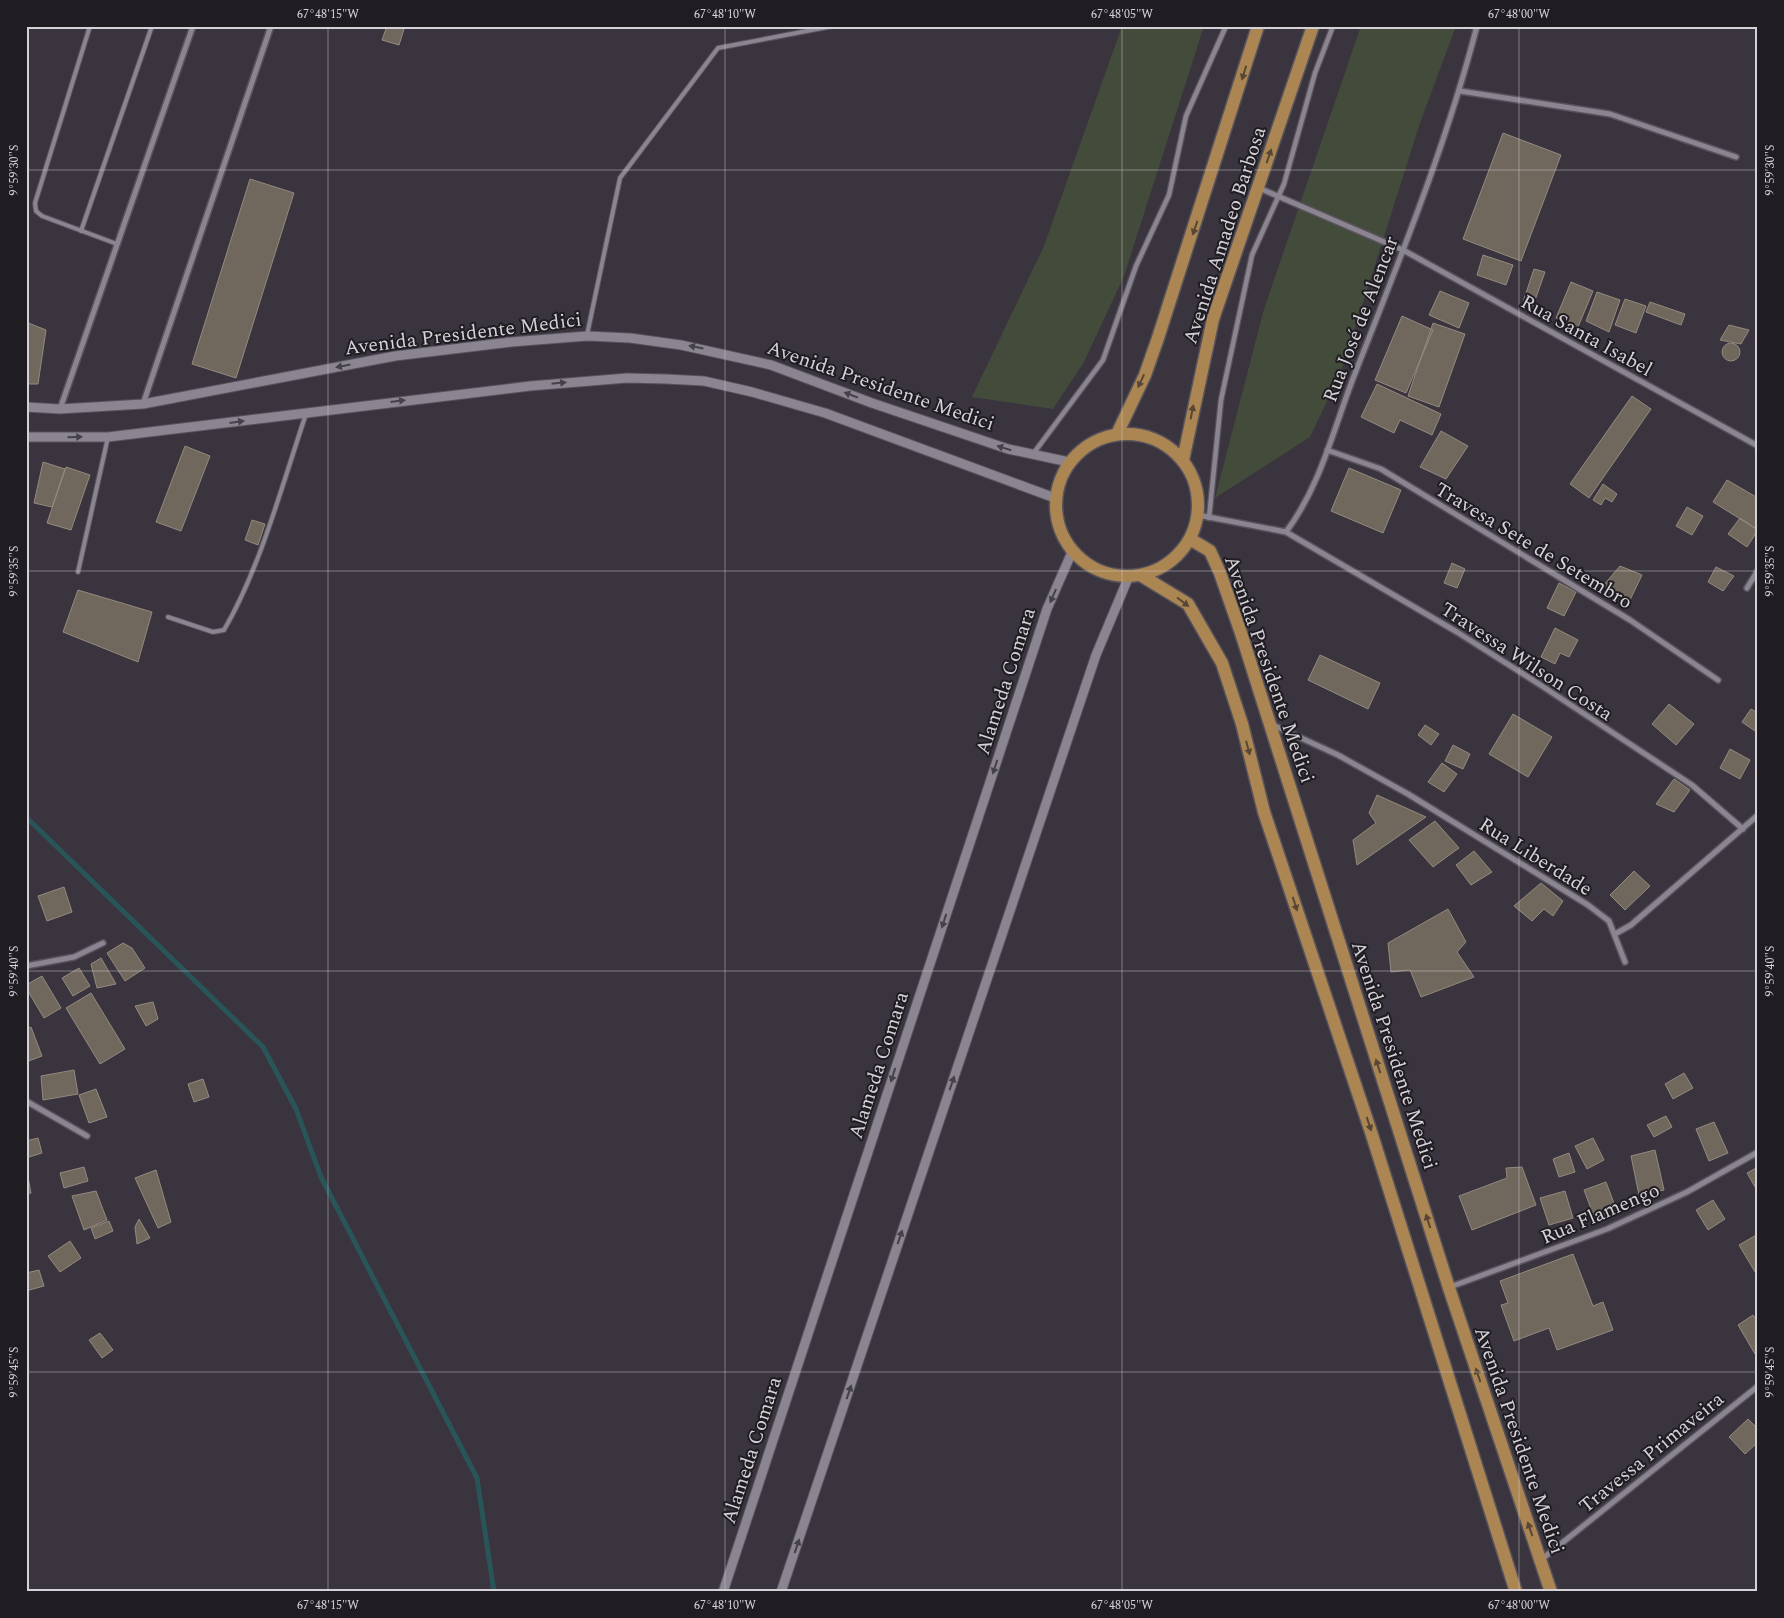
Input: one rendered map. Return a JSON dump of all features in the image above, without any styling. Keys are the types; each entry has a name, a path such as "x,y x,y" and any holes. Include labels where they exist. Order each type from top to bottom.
{"main road":[{"name":"Avenida Amadeo Barbosa","path":"1117,434 1144,375 1158,338 1258,26"},
{"name":"Avenida Amadeo Barbosa","path":"1183,460 1213,319 1313,26"},
{"path":"1136,576 1175,558 1204,517 1195,481 1183,460 1164,444 1141,435 1117,434 1098,439 1082,449 1069,462 1060,479 1055,498 1055,516 1062,536 1072,552 1095,568 1108,574 1136,576 1188,604 1222,663 1242,724 1264,812 1372,1135 1516,1592"},
{"name":"Avenida Presidente Medici","path":"1190,539 1210,551 1220,573 1270,724 1449,1288 1551,1592"}],"street":[{"path":"60,408 192,26"},
{"path":"143,404 271,26"},
{"path":"1032,455 1103,360 1136,266 1169,194 1186,116 1226,26"},
{"path":"1286,532 1204,517 1221,400 1252,255 1278,197 1304,121 1315,73 1333,26"},
{"name":"Rua José de Alencar","path":"1286,532 1313,490 1460,91 1477,26"},
{"path":"1460,91 1610,114 1736,157"},
{"name":"Rua Santa Isabel","path":"1258,188 1403,250 1758,446"},
{"name":"Avenida Presidente Medici","path":"26,407 60,408 143,404 395,356 511,342 587,336 630,338 681,344 763,362 964,434 1032,455 1069,462"},
{"path":"26,437 108,437 575,381 627,378 704,381 752,392 825,413 1055,498"},
{"name":"Travesa Sete de Setembro","path":"1327,450 1381,469 1630,620 1718,680"},
{"name":"Travessa Wilson Costa","path":"1286,532 1457,632 1542,686 1692,785 1743,829"},
{"name":"Alameda Comara","path":"723,1592 1047,609 1072,552"},
{"path":"1747,588 1758,570"},
{"path":"781,1592 1096,655 1111,616 1136,576"},
{"name":"Rua Liberdade","path":"1270,724 1338,755 1408,794 1588,905 1607,919 1615,934 1625,962"},
{"path":"1615,934 1631,925 1758,815"},
{"path":"26,966 74,957 102,942"},
{"path":"26,1100 87,1136"},
{"name":"Rua Flamengo","path":"1449,1288 1607,1229 1687,1192 1758,1152"},
{"name":"Travessa Primaveira","path":"1541,1560 1758,1386"}],"lane":[{"path":"90,26 35,203 36,211 42,216 117,244"},
{"path":"81,231 152,26"},
{"path":"587,336 620,178 718,48 833,26"},
{"path":"168,617 214,632 224,630 234,612 259,550 307,412"},
{"path":"78,572 108,437"}],"green space":[{"path":"1122,26 1204,26 1124,276 1084,362 1053,409 972,397 1044,246"},
{"path":"1361,26 1456,26 1420,123 1341,372 1310,437 1215,498 1264,309"}],"building":[{"path":"387,26 405,26 399,45 382,40"},
{"path":"1503,133 1561,155 1521,261 1463,239"},
{"path":"250,179 294,193 236,378 192,364"},
{"path":"1483,255 1513,265 1506,285 1477,275"},
{"path":"1534,269 1545,272 1533,306 1523,302"},
{"path":"1571,282 1593,291 1578,327 1556,318"},
{"path":"1440,291 1469,303 1459,328 1429,315"},
{"path":"1597,292 1620,300 1609,332 1586,321"},
{"path":"1625,299 1646,306 1636,333 1615,325"},
{"path":"1650,302 1685,314 1681,325 1646,312"},
{"path":"1402,316 1433,330 1406,393 1375,380"},
{"path":"26,322 46,330 38,384 26,384"},
{"path":"1433,323 1465,334 1439,407 1408,396"},
{"path":"1729,325 1749,330 1741,344 1720,340"},
{"path":"1731,343 1737,346 1740,352 1737,358 1731,361 1725,358 1722,352 1725,346"},
{"path":"1377,384 1441,414 1432,435 1400,420 1394,433 1361,417"},
{"path":"1632,396 1651,409 1589,498 1570,484"},
{"path":"1441,431 1468,446 1446,479 1420,467"},
{"path":"185,446 210,456 181,531 156,522"},
{"path":"43,462 65,469 52,507 34,503"},
{"path":"66,467 90,475 71,530 47,523"},
{"path":"1349,468 1401,490 1383,533 1331,511"},
{"path":"1727,480 1758,498 1758,530 1713,502"},
{"path":"1603,484 1617,494 1612,502 1605,498 1601,505 1593,500"},
{"path":"1687,507 1703,516 1692,535 1676,526"},
{"path":"1740,518 1758,530 1747,547 1728,534"},
{"path":"252,520 265,524 258,545 245,540"},
{"path":"1452,563 1465,569 1457,588 1444,583"},
{"path":"1620,566 1642,575 1629,602 1603,586"},
{"path":"1716,567 1734,576 1723,591 1708,582"},
{"path":"1559,583 1576,592 1564,616 1547,608"},
{"path":"78,590 152,612 138,662 63,632"},
{"path":"1555,628 1578,640 1569,657 1560,653 1555,664 1541,657"},
{"path":"1320,655 1380,683 1368,709 1308,680"},
{"path":"1669,704 1694,724 1676,745 1652,724"},
{"path":"1751,709 1758,713 1758,733 1742,722"},
{"path":"1513,714 1552,737 1528,777 1489,754"},
{"path":"1425,725 1439,734 1431,745 1418,735"},
{"path":"1453,745 1470,754 1463,769 1445,761"},
{"path":"1730,749 1750,760 1740,779 1720,768"},
{"path":"1442,763 1457,774 1444,792 1428,782"},
{"path":"1674,779 1690,790 1674,812 1656,804"},
{"path":"1377,795 1426,817 1357,865 1353,840 1376,823 1369,813"},
{"path":"1435,821 1459,848 1433,867 1409,840"},
{"path":"1474,851 1492,872 1471,885 1456,865"},
{"path":"1634,871 1650,886 1625,910 1610,895"},
{"path":"1541,883 1563,901 1553,916 1544,909 1532,921 1514,906"},
{"path":"64,887 72,912 47,921 38,896"},
{"path":"1448,909 1466,942 1457,952 1474,977 1421,997 1410,970 1391,972 1388,943"},
{"path":"123,943 132,948 145,968 125,981 107,953"},
{"path":"101,958 116,984 97,988 91,964"},
{"path":"79,968 90,986 73,996 62,978"},
{"path":"42,976 61,1008 44,1018 26,988 26,985"},
{"path":"91,993 125,1049 100,1064 66,1008"},
{"path":"153,1002 158,1019 146,1026 135,1006"},
{"path":"31,1027 42,1056 26,1062 26,1029"},
{"path":"74,1070 78,1094 43,1100 41,1076"},
{"path":"1684,1073 1693,1088 1673,1099 1665,1084"},
{"path":"203,1079 209,1097 194,1102 188,1084"},
{"path":"96,1089 107,1117 89,1123 79,1095"},
{"path":"1666,1116 1672,1127 1654,1137 1647,1125"},
{"path":"1714,1122 1728,1153 1709,1161 1696,1129"},
{"path":"38,1138 42,1153 26,1158 26,1141"},
{"path":"1593,1138 1604,1160 1587,1169 1575,1146"},
{"path":"1655,1150 1664,1190 1639,1195 1631,1156"},
{"path":"1569,1153 1575,1172 1559,1177 1553,1159"},
{"path":"26,1166 31,1193 26,1194"},
{"path":"84,1167 88,1181 64,1188 60,1173"},
{"path":"1522,1167 1536,1205 1472,1230 1459,1196 1507,1178 1506,1168"},
{"path":"1758,1167 1758,1192 1747,1173"},
{"path":"156,1170 171,1222 158,1228 135,1178"},
{"path":"1606,1182 1618,1214 1596,1222 1584,1190"},
{"path":"96,1191 107,1220 84,1230 72,1196"},
{"path":"1565,1191 1573,1218 1549,1225 1540,1198"},
{"path":"1713,1200 1725,1219 1708,1230 1696,1210"},
{"path":"139,1219 150,1238 137,1244 135,1227"},
{"path":"109,1221 113,1231 95,1239 91,1228"},
{"path":"1758,1234 1758,1277 1739,1245"},
{"path":"70,1241 81,1258 60,1272 48,1256"},
{"path":"1573,1254 1593,1306 1603,1302 1613,1330 1557,1350 1549,1328 1514,1341 1501,1305 1508,1303 1500,1281"},
{"path":"39,1270 44,1286 26,1291 26,1273"},
{"path":"1753,1315 1758,1322 1758,1352 1755,1354 1738,1325"},
{"path":"100,1333 113,1350 102,1358 89,1340"},
{"path":"1748,1419 1758,1429 1758,1442 1745,1454 1729,1437"}],"waterway":[{"path":"26,817 263,1047 296,1109 321,1177 477,1478 494,1592"}]}
